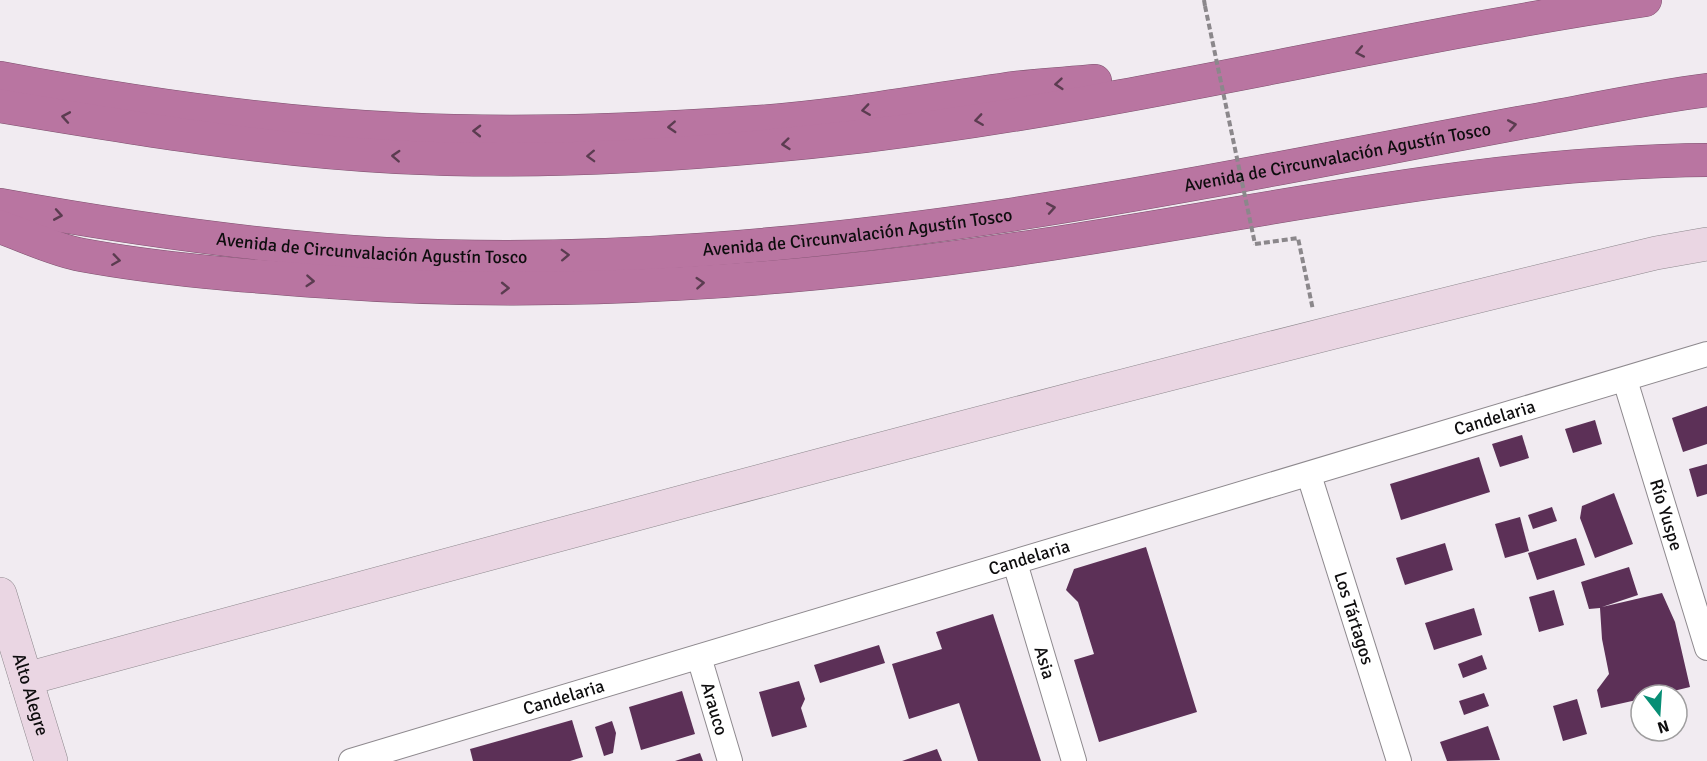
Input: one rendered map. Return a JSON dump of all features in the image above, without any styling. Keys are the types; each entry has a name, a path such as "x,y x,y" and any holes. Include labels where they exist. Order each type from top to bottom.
{"highway":[{"path":"1396,45 1559,0"},
{"path":"0,106 246,145 399,157 530,158 649,154 864,136 1010,115 1644,0"},
{"path":"0,78 126,102 246,117 399,129 532,132 746,123 862,111 1004,89 1306,63"},
{"name":"Avenida de Circunvalación Agustín Tosco","path":"0,205 89,221 242,242 389,254 543,255 746,246 870,234 1019,213 1707,90"},
{"path":"0,227 77,254 231,275 385,286 549,288 660,285 756,279 1027,247 1449,179 1581,165 1707,160"}],"street":[{"path":"26,679 663,506 1318,334 1656,253 1707,244"},
{"name":"Candelaria","path":"351,761 387,756 699,657 1707,354"},
{"name":"Río Yuspe","path":"1625,380 1707,648"},
{"name":"Los Tártagos","path":"1309,475 1399,761"},
{"name":"Asia","path":"1015,563 1074,761"},
{"name":"Alto Alegre","path":"0,594 51,761"},
{"name":"Arauco","path":"699,657 730,761"}],"path":[{"path":"1204,0 1255,244 1298,238 1318,334"}],"building":[{"path":"1707,406 1707,444 1683,452 1672,418"},
{"path":"1595,420 1602,444 1573,453 1565,429"},
{"path":"1522,435 1529,458 1500,467 1492,444"},
{"path":"1479,457 1490,492 1401,520 1390,484"},
{"path":"1707,464 1707,494 1697,497 1689,469"},
{"path":"1614,493 1633,544 1595,558 1580,518 1582,506"},
{"path":"1552,507 1557,521 1533,529 1528,515"},
{"path":"1520,517 1529,551 1505,558 1495,524"},
{"path":"1576,538 1585,565 1537,580 1528,553"},
{"path":"1445,543 1453,570 1405,585 1396,558"},
{"path":"1146,547 1197,712 1099,742 1074,660 1094,654 1078,602 1066,590 1074,569"},
{"path":"1629,567 1638,595 1602,607 1662,593 1675,622 1690,687 1689,683 1629,683 1629,702 1601,708 1597,690 1609,674 1602,639 1600,608 1589,609 1581,582"},
{"path":"1554,590 1564,625 1539,632 1529,597"},
{"path":"1474,608 1482,635 1434,650 1425,623"},
{"path":"993,614 1041,761 978,761 959,703 909,719 892,664 942,649 936,632"},
{"path":"879,645 885,663 820,683 814,665"},
{"path":"1482,655 1487,669 1463,678 1458,664"},
{"path":"799,681 805,699 801,708 807,727 772,737 759,692"},
{"path":"682,691 695,734 641,750 629,707"},
{"path":"1484,693 1489,706 1464,715 1459,701"},
{"path":"1577,699 1587,734 1563,741 1553,706"},
{"path":"572,720 583,757 570,761 473,761 470,749"},
{"path":"612,721 616,733 613,753 604,756 595,727"},
{"path":"1488,726 1500,760 1447,761 1440,742"},
{"path":"937,749 942,761 902,761"},
{"path":"700,753 703,761 675,761"}]}
